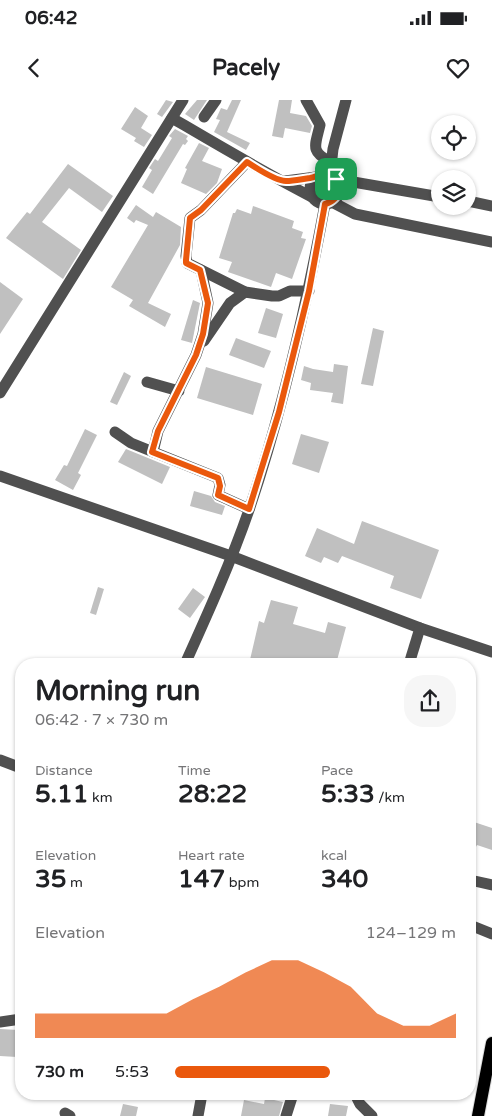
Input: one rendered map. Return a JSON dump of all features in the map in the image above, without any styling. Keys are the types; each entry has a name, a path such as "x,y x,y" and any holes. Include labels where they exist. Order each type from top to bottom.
{"main road":[{"path":"478,1116 492,1043"}],"street":[{"path":"0,393 146,156 183,100"},
{"path":"204,117 216,100"},
{"path":"306,100 320,125 315,148 318,155 332,162"},
{"path":"188,658 232,556 249,509 279,412 329,203 339,196 340,187 333,177 332,162 346,100"},
{"path":"172,118 247,162 285,181 318,202 329,203 355,214 492,242"},
{"path":"247,162 201,210 190,218 186,263 245,292 272,296 290,291 309,291"},
{"path":"285,181 316,177 322,174 431,195"},
{"path":"312,197 311,183 316,177"},
{"path":"476,203 492,206"},
{"path":"200,270 208,303 200,346"},
{"path":"230,303 231,285"},
{"path":"152,452 158,431 200,346 230,303 245,292"},
{"path":"147,382 179,391"},
{"path":"115,432 131,443 218,478 220,486 218,495 249,509"},
{"path":"0,476 232,556 420,628 492,652"},
{"path":"412,658 420,628"},
{"path":"0,760 15,766"},
{"path":"476,881 492,885"},
{"path":"476,927 492,934"},
{"path":"0,1022 15,1020"},
{"path":"198,1116 201,1100"},
{"path":"286,1116 290,1100"},
{"path":"358,1100 372,1116"}],"building":[{"path":"166,100 173,102 162,117 157,114"},
{"path":"197,100 207,100 194,120 185,114"},
{"path":"232,100 241,100 227,132 250,143 246,150 214,132 220,120 216,119 221,108 227,110"},
{"path":"279,100 292,100 290,113 306,116 312,126 310,133 285,128 283,138 272,136"},
{"path":"135,107 148,116 141,128 152,135 144,147 134,141 136,138 121,129"},
{"path":"175,129 188,136 186,139 188,141 185,145 183,144 153,194 142,187 152,170 149,168 155,159 158,161 172,138 169,136"},
{"path":"199,143 209,148 202,161 222,169 217,183 206,194 181,183 187,169 185,168"},
{"path":"68,164 113,196 102,212 69,188 42,222 81,250 63,279 6,238 27,212 30,214"},
{"path":"136,205 153,217 156,212 181,227 180,245 148,303 171,314 165,327 129,306 133,300 111,287 148,225 136,220 134,223 127,218"},
{"path":"253,206 294,221 292,228 303,232 301,238 306,239 292,279 276,273 271,287 228,272 232,262 219,258 233,213 237,209 251,214"},
{"path":"0,282 23,299 0,334"},
{"path":"193,300 200,303 192,343 181,340"},
{"path":"266,308 283,314 276,338 258,333"},
{"path":"373,328 384,331 373,386 361,384"},
{"path":"236,338 271,351 264,368 229,355"},
{"path":"334,364 348,366 343,404 331,402 333,393 310,390 311,383 301,380 304,366 333,372"},
{"path":"206,367 262,384 253,415 197,398"},
{"path":"124,372 131,376 117,405 110,402"},
{"path":"85,429 97,435 78,473 81,475 73,490 55,480 64,465 67,466"},
{"path":"301,434 329,442 319,473 292,464"},
{"path":"126,449 170,467 162,484 118,462"},
{"path":"194,491 211,496 215,502 225,506 222,515 190,506"},
{"path":"362,521 439,550 421,599 390,588 394,576 342,556 338,563 324,557 321,563 305,556 317,528 354,544"},
{"path":"98,587 104,589 96,615 90,613"},
{"path":"193,588 205,597 190,618 178,609"},
{"path":"271,600 298,607 293,624 325,633 328,622 346,627 338,658 250,658 259,621 264,623"},
{"path":"476,823 492,828 492,850 477,845 476,847"},
{"path":"0,1029 15,1030 15,1057 0,1056"},
{"path":"244,1100 264,1104 265,1100 283,1102 279,1116 241,1116"},
{"path":"123,1104 138,1107 136,1116 120,1116"},
{"path":"330,1104 348,1106 346,1116 328,1116"}],"route":[{"path":"247,162 285,181 316,177 322,174 330,174 336,179 340,187 339,196 332,202 325,204 309,291 279,412 249,509 218,495 220,486 218,478 152,452 158,431 196,355 203,334 208,303 200,270 186,263 190,218 201,210 247,162"}]}
